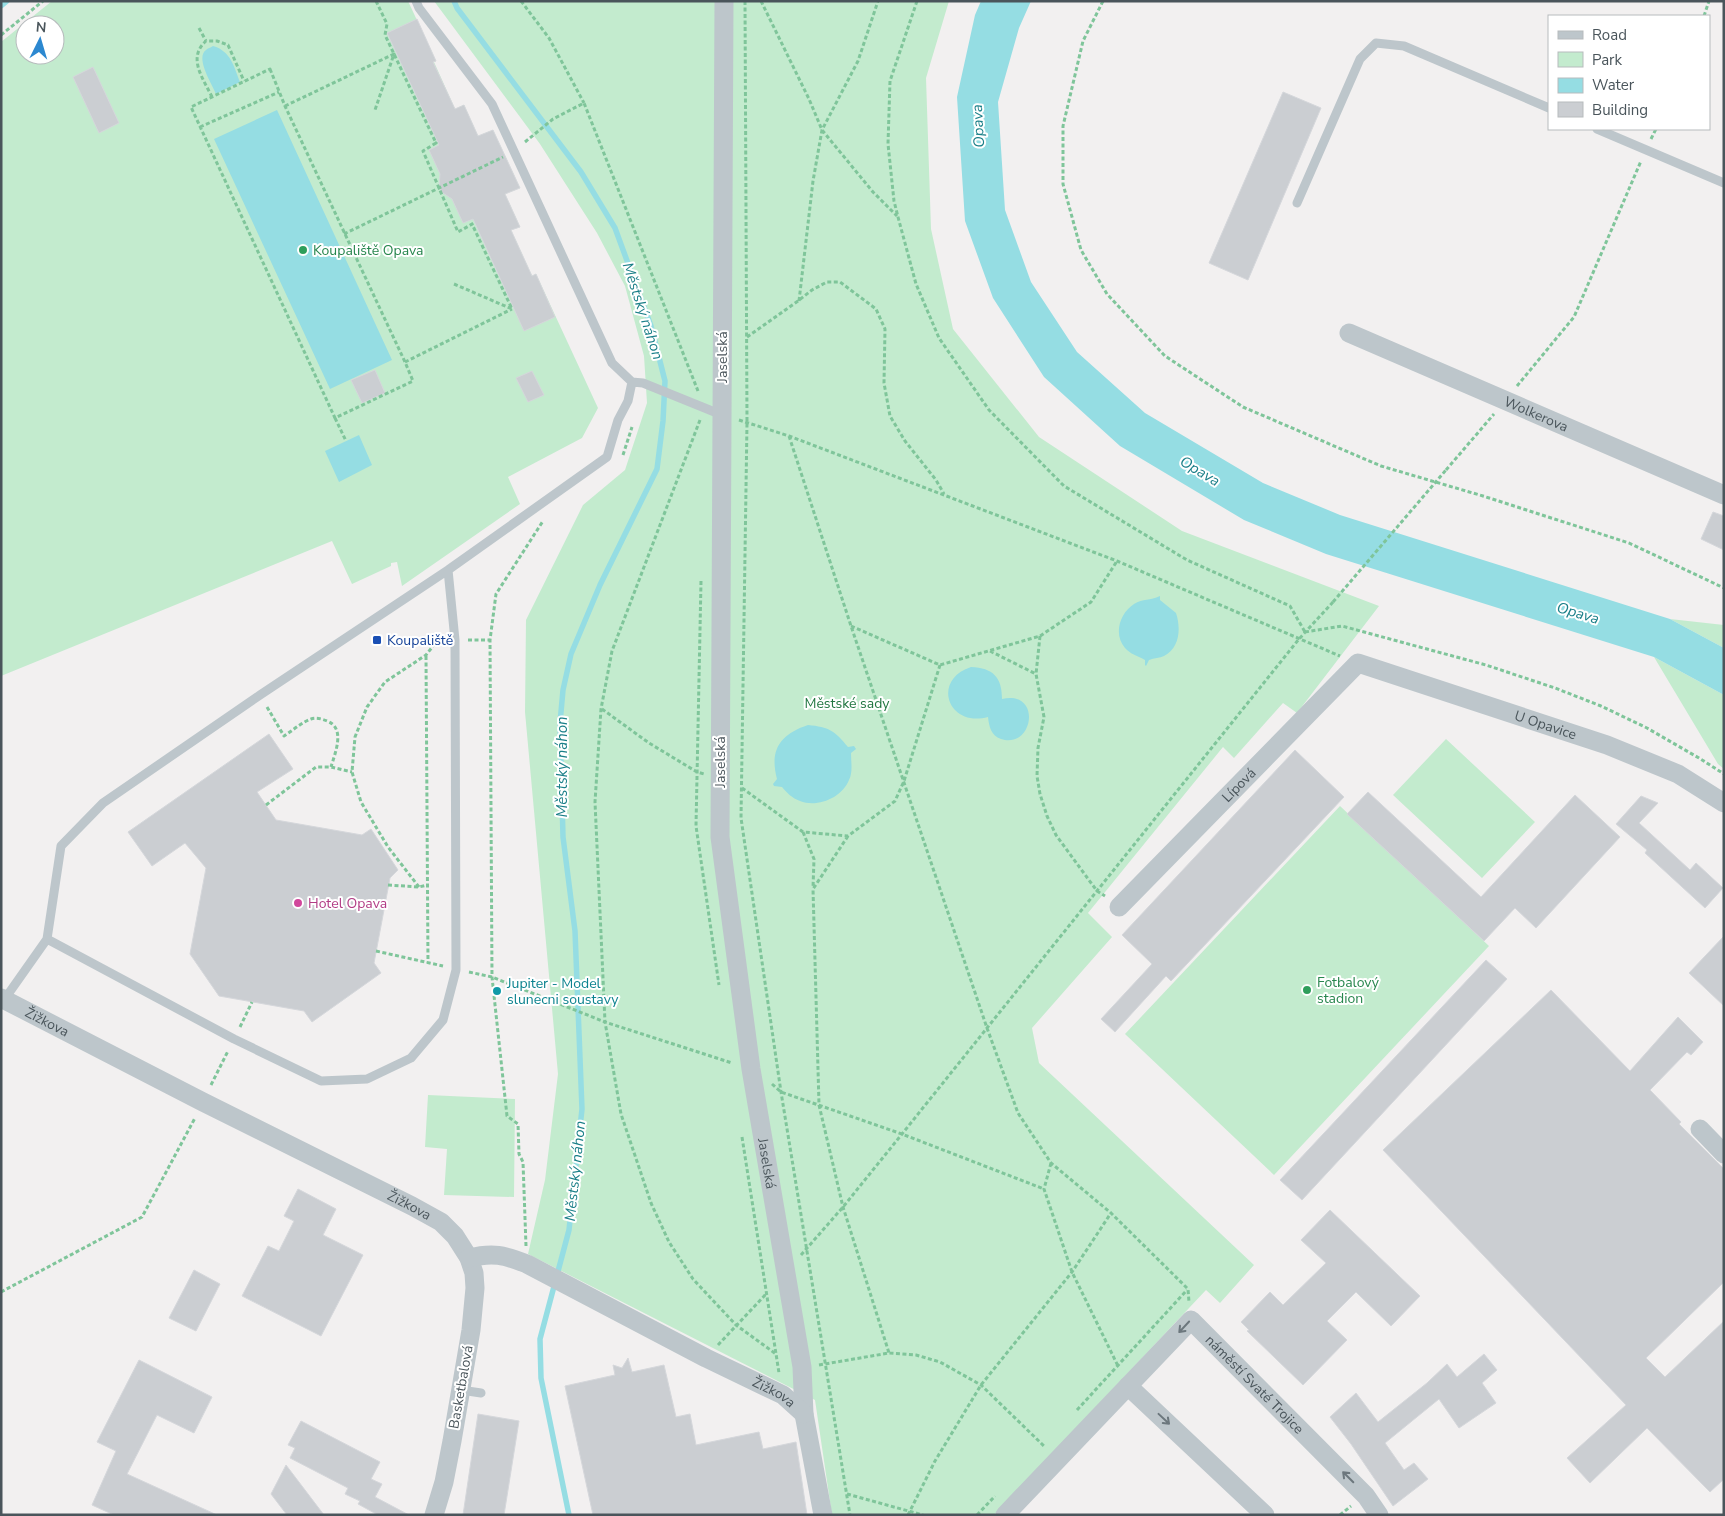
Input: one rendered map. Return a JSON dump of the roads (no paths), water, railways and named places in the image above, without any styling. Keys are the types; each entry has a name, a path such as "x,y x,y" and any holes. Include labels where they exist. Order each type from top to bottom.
{"street":[{"name":"Jaselská","path":"724,1 720,836 751,1069 802,1367 804,1414 822,1515"},
{"name":"Wolkerova","path":"1349,333 1724,494"},
{"name":"U Opavice","path":"1358,663 1607,745 1678,774 1724,804"},
{"name":"Lípová","path":"1118,907 1358,663"},
{"name":"Žižkova","path":"2,999 412,1206 440,1222 455,1236 469,1258 485,1254 499,1254 527,1264 706,1358 783,1395 804,1414"},
{"path":"1700,1129 1724,1154"},
{"name":"Basketbalová","path":"434,1515 444,1482 474,1304 474,1273 469,1258"},
{"name":"náměstí Svaté Trojice","path":"1128,1386 1191,1320 1366,1496 1370,1511"},
{"path":"1005,1515 1128,1386 1265,1515"}],"lane":[{"path":"416,1 418,8 492,104 612,363 632,382 642,383 722,415"},
{"path":"1297,203 1360,59 1376,44 1404,46 1548,108"},
{"path":"1599,130 1724,183"},
{"path":"2,999 47,939 61,846 103,802 448,570 607,457 618,420 628,401 632,382"},
{"path":"47,939 234,1039 322,1081 367,1079 411,1058 443,1020 456,970 455,640 448,570"},
{"path":"461,1390 482,1392"}],"water":[{"name":"Opava","path":"981,1 1031,1 1019,28 998,102 1005,210 1031,282 1077,352 1145,413 1263,483 1340,515 1670,619 1724,648 1724,695 1654,657 1326,554 1244,520 1120,446 1044,377 993,298 965,221 957,97 975,15"},
{"path":"213,46 219,48 228,56 234,65 240,82 216,94 205,71 202,59 206,50"},
{"name":"Koupaliště Opava","path":"277,110 392,360 330,389 214,139"},
{"path":"359,435 372,465 339,482 325,451"},
{"path":"1160,596 1160,600 1176,613 1178,637 1169,652 1162,657 1149,660 1146,666 1145,660 1129,652 1121,642 1119,636 1120,624 1125,613 1134,604"},
{"path":"971,667 985,669 995,675 1002,691 1002,699 1015,699 1024,703 1028,711 1029,720 1026,729 1020,736 1012,740 998,738 990,727 988,717 974,719 963,716 954,709 948,691 951,682 959,673"},
{"path":"808,725 831,731 848,747 854,746 856,749 851,753 851,774 846,786 841,792 828,800 814,803 797,800 782,787 774,786 773,784 777,779 775,759 779,744 791,733"}],"waterway":[{"path":"1,6 7,1"},
{"name":"Městský náhon","path":"454,1 457,8 581,172 615,228 651,326 665,381 663,421 657,469 600,585 571,654 563,690 560,723 563,837 575,931 582,1109 569,1230 540,1339 541,1378 569,1515"}],"place":[{"name":"Koupaliště Opava","path":"303,250"},
{"name":"Koupaliště","path":"377,640"},
{"name":"Hotel Opava","path":"298,903"},
{"name":"Fotbalový stadion","path":"1307,990"},
{"name":"Jupiter - Model slunecni soustavy","path":"497,991"}],"park label":[{"name":"Městské sady","path":"847,703"}]}
